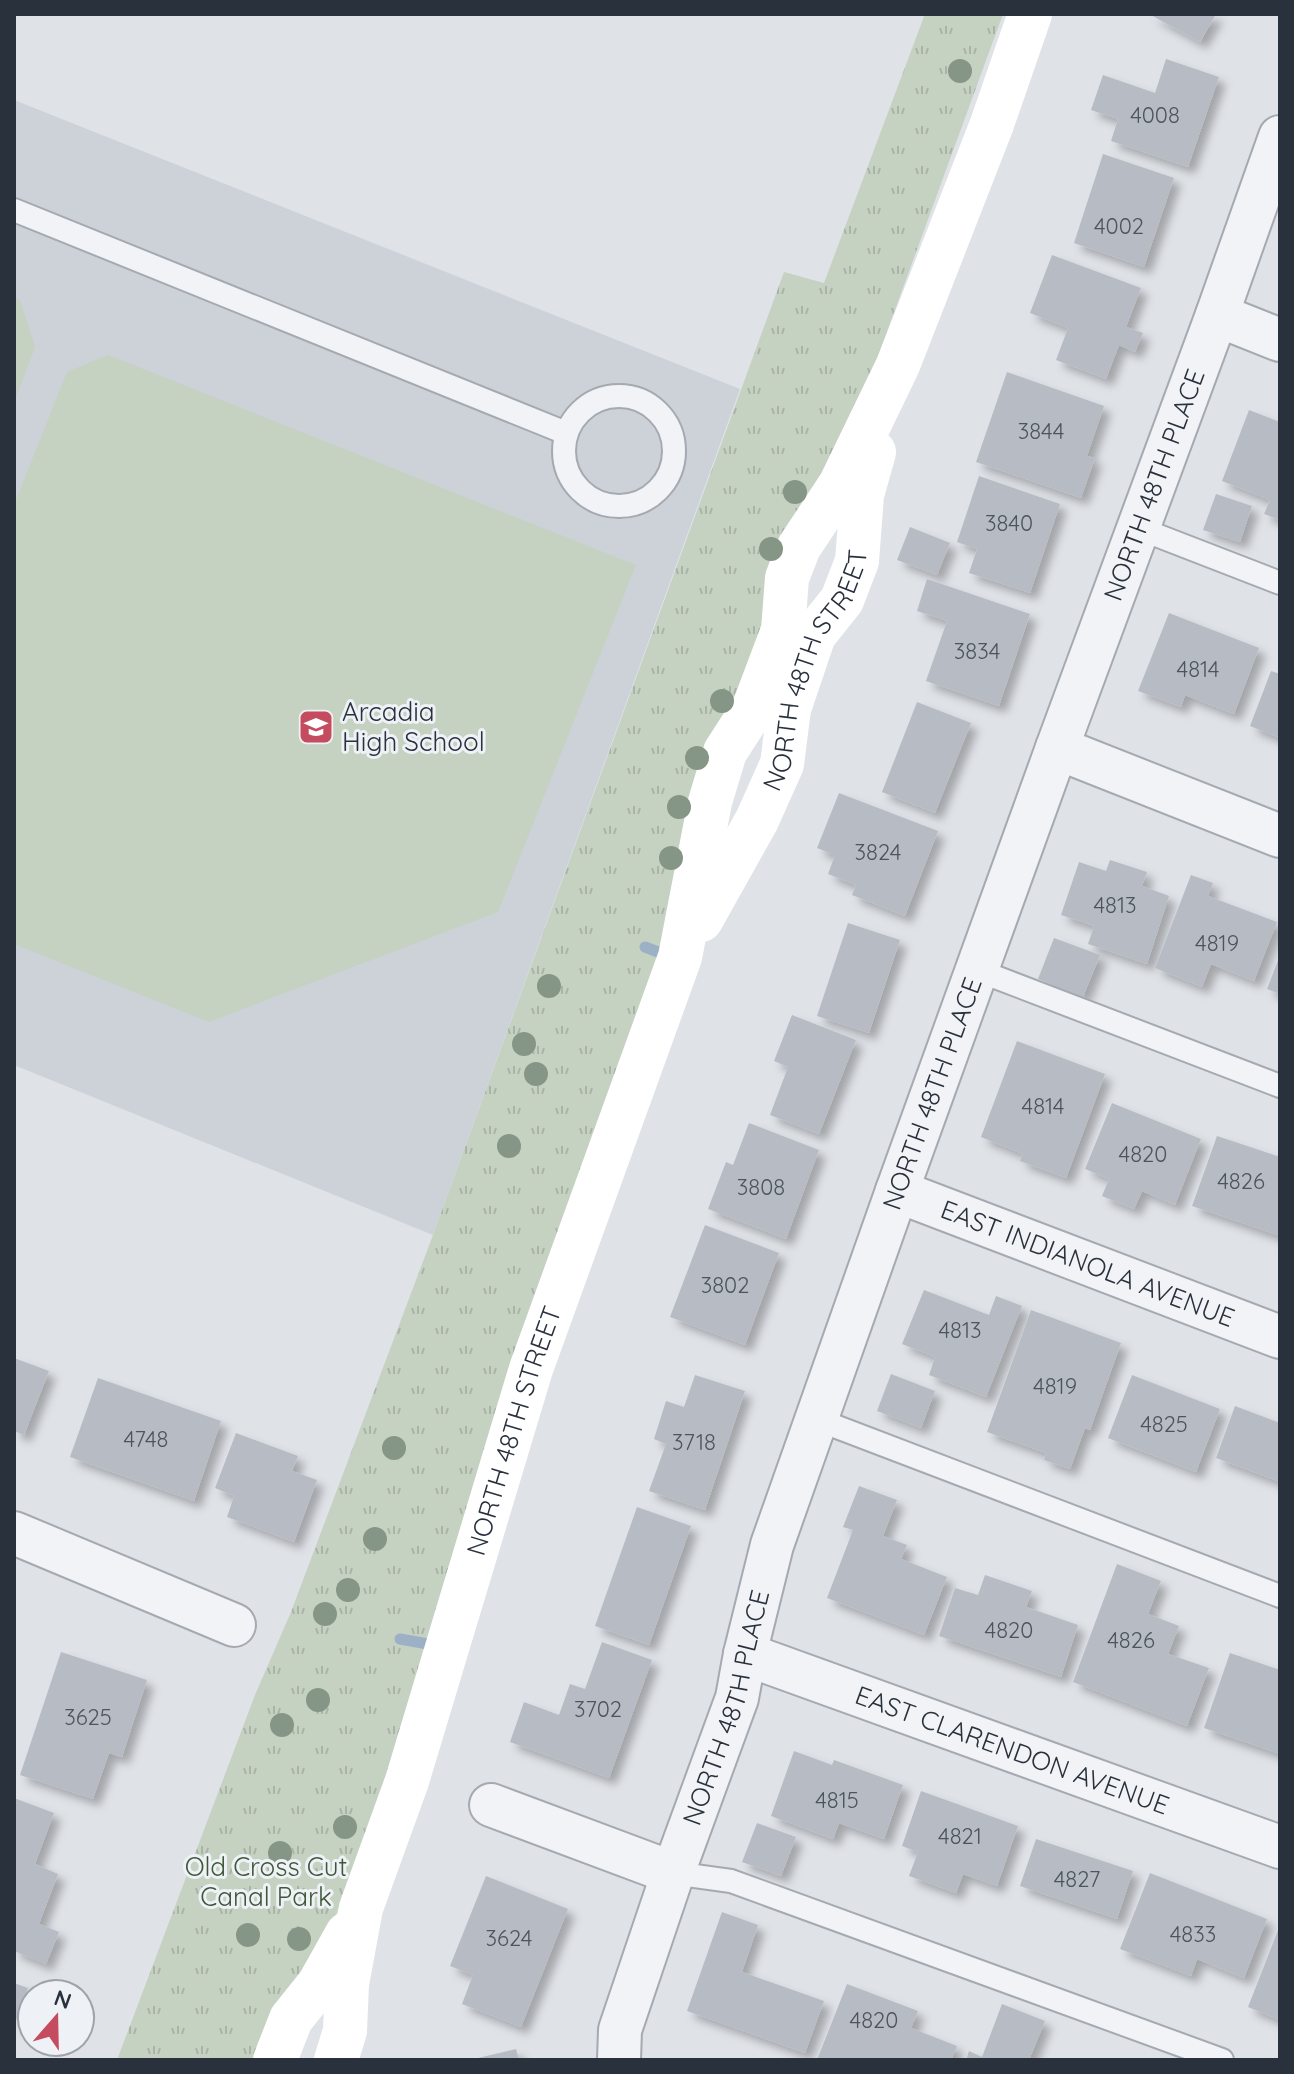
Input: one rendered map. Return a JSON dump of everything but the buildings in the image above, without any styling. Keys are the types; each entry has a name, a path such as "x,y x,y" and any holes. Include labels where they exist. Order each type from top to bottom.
{"street":[{"name":"NORTH 48TH STREET","path":"275,2060 291,2019 319,1984 361,1908 407,1781 531,1369 680,957 710,802 725,752 754,707 783,630 787,578 799,547 840,485 898,365 992,124 1030,14"},
{"name":"NORTH 48TH PLACE","path":"619,2060 620,2030 737,1698 772,1545 897,1191 1280,137"},
{"path":"1217,315 1280,340"},
{"name":"NORTH 48TH STREET","path":"680,957 757,820 782,764 789,709 814,635 842,600 857,561 862,495 898,365"},
{"path":"1057,748 1280,836"},
{"name":"EAST INDIANOLA AVENUE","path":"897,1191 1280,1337"},
{"path":"16,1539 234,1625"},
{"name":"EAST CLARENDON AVENUE","path":"745,1654 1280,1847"},
{"path":"491,1805 673,1873"},
{"name":"NORTH 48TH STREET","path":"336,2060 345,2031 347,1984 361,1908"}],"lane":[{"path":"14,210 566,433"},
{"path":"607,396 626,396 644,401 659,412 670,428 674,446 673,464 666,481 654,495 638,503 621,506 603,504 587,496 574,484 566,468 563,450 566,433 575,416 589,403 607,396"},
{"path":"1138,528 1280,583"},
{"path":"977,970 1280,1086"},
{"path":"816,1419 1280,1596"},
{"path":"673,1873 731,1881 1222,2060"}],"shaded area":[{"name":"Arcadia High School","path":"14,100 740,389 433,1235 14,1065"}],"green space":[{"name":"Old Cross Cut Canal Park","path":"925,14 1003,14 508,1369 373,1818 324,1946 266,2060 117,2060 433,1235 784,272 824,283"},
{"path":"14,297 20,300 35,347 14,403"},
{"path":"108,355 636,565 498,912 209,1022 14,944 14,505 67,372"}],"waterway":[{"path":"645,947 671,957"},
{"path":"400,1639 439,1646"}],"place":[{"name":"Arcadia High School","path":"316,727"}]}
